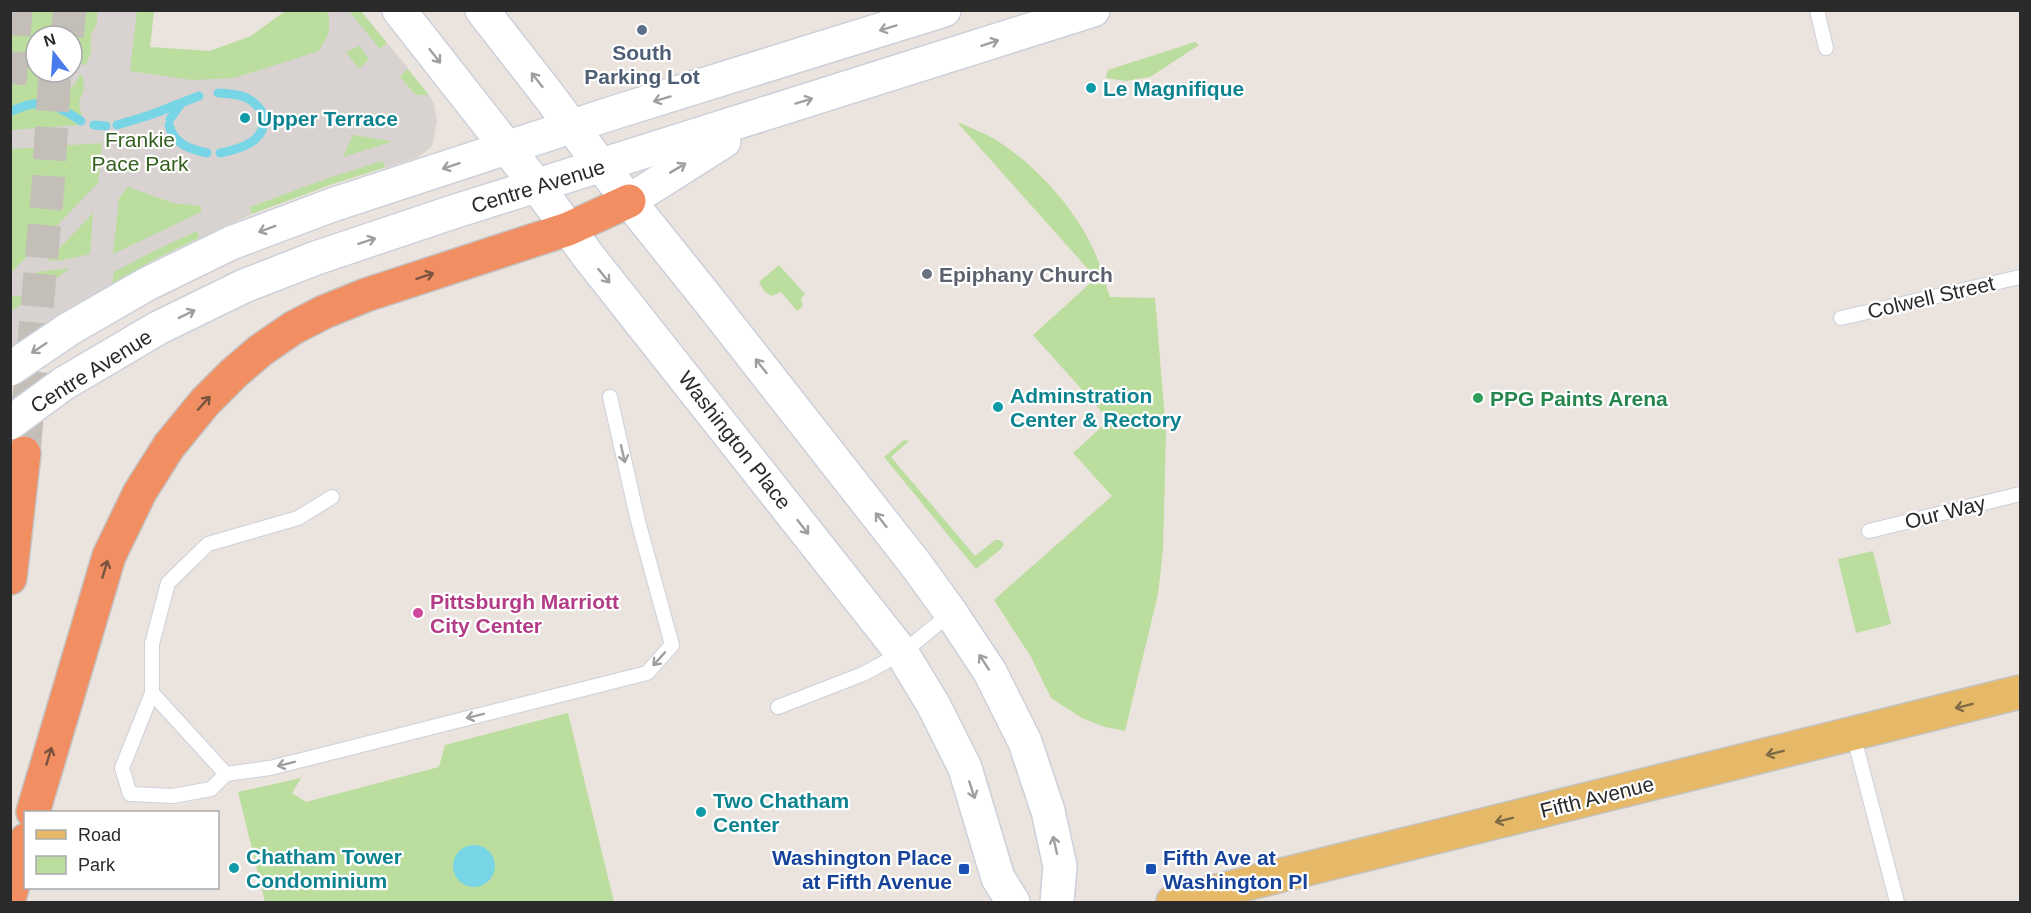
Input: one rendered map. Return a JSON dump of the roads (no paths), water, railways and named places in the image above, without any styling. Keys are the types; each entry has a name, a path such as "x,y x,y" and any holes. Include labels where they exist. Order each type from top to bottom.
{"highway":[{"path":"34,811 109,556 140,492 169,446 205,402 261,350 293,328 324,312 366,295 568,229 629,201"},
{"path":"10,578 24,453"},
{"path":"10,895 24,847"}],"main road":[{"name":"Washington Place","path":"399,10 568,229 902,653 945,726 965,768 998,878 1013,903"},
{"path":"482,10 602,167 810,429 951,613 990,672 1025,742 1048,811 1060,866 1057,903"},
{"path":"10,369 69,329 147,284 231,243 332,205 944,10"},
{"name":"Centre Avenue","path":"10,423 63,384 158,328 244,286 326,254 1093,10"},
{"path":"629,201 773,111"},
{"name":"Fifth Avenue","path":"1173,903 2020,692"}],"lane":[{"path":"1817,10 1826,48"},
{"name":"Colwell Street","path":"1841,318 2020,277"},
{"path":"333,497 297,518 208,544 168,583 152,644 152,693 122,768 130,794 173,796 212,789 226,774 270,768 646,673 672,645 638,520 610,398"},
{"name":"Our Way","path":"1869,531 2020,494"},
{"path":"778,707 863,674 902,653 951,613"},
{"path":"152,693 226,774"},
{"path":"1853,734 1897,903"}],"water":[{"path":"474,845 489,851 495,866 489,881 474,887 459,881 453,866 459,851"}],"waterway":[{"path":"218,93 243,96 258,106 262,112"},
{"path":"117,125 199,96"},
{"path":"10,112 30,105 47,104 81,121"},
{"path":"170,119 180,105"},
{"path":"220,153 243,146 256,139 263,126 264,118"},
{"path":"94,125 106,126"},
{"path":"169,125 175,137 183,145 207,153"}],"tunnel":[{"path":"10,84 16,10"},
{"path":"68,24 70,10"},
{"path":"24,453 48,186 54,84"}],"place":[{"name":"South Parking Lot","path":"642,30"},
{"name":"Le Magnifique","path":"1091,88"},
{"name":"Upper Terrace","path":"245,118"},
{"name":"Epiphany Church","path":"927,274"},
{"name":"PPG Paints Arena","path":"1478,398"},
{"name":"Adminstration Center & Rectory","path":"998,407"},
{"name":"Pittsburgh Marriott City Center","path":"418,613"},
{"name":"Two Chatham Center","path":"701,812"},
{"name":"Chatham Tower Condominium","path":"234,868"},
{"name":"Washington Place at Fifth Avenue","path":"964,869"},
{"name":"Fifth Ave at Washington Pl","path":"1151,869"}],"park label":[{"name":"Frankie Pace Park","path":"140,151"}]}
